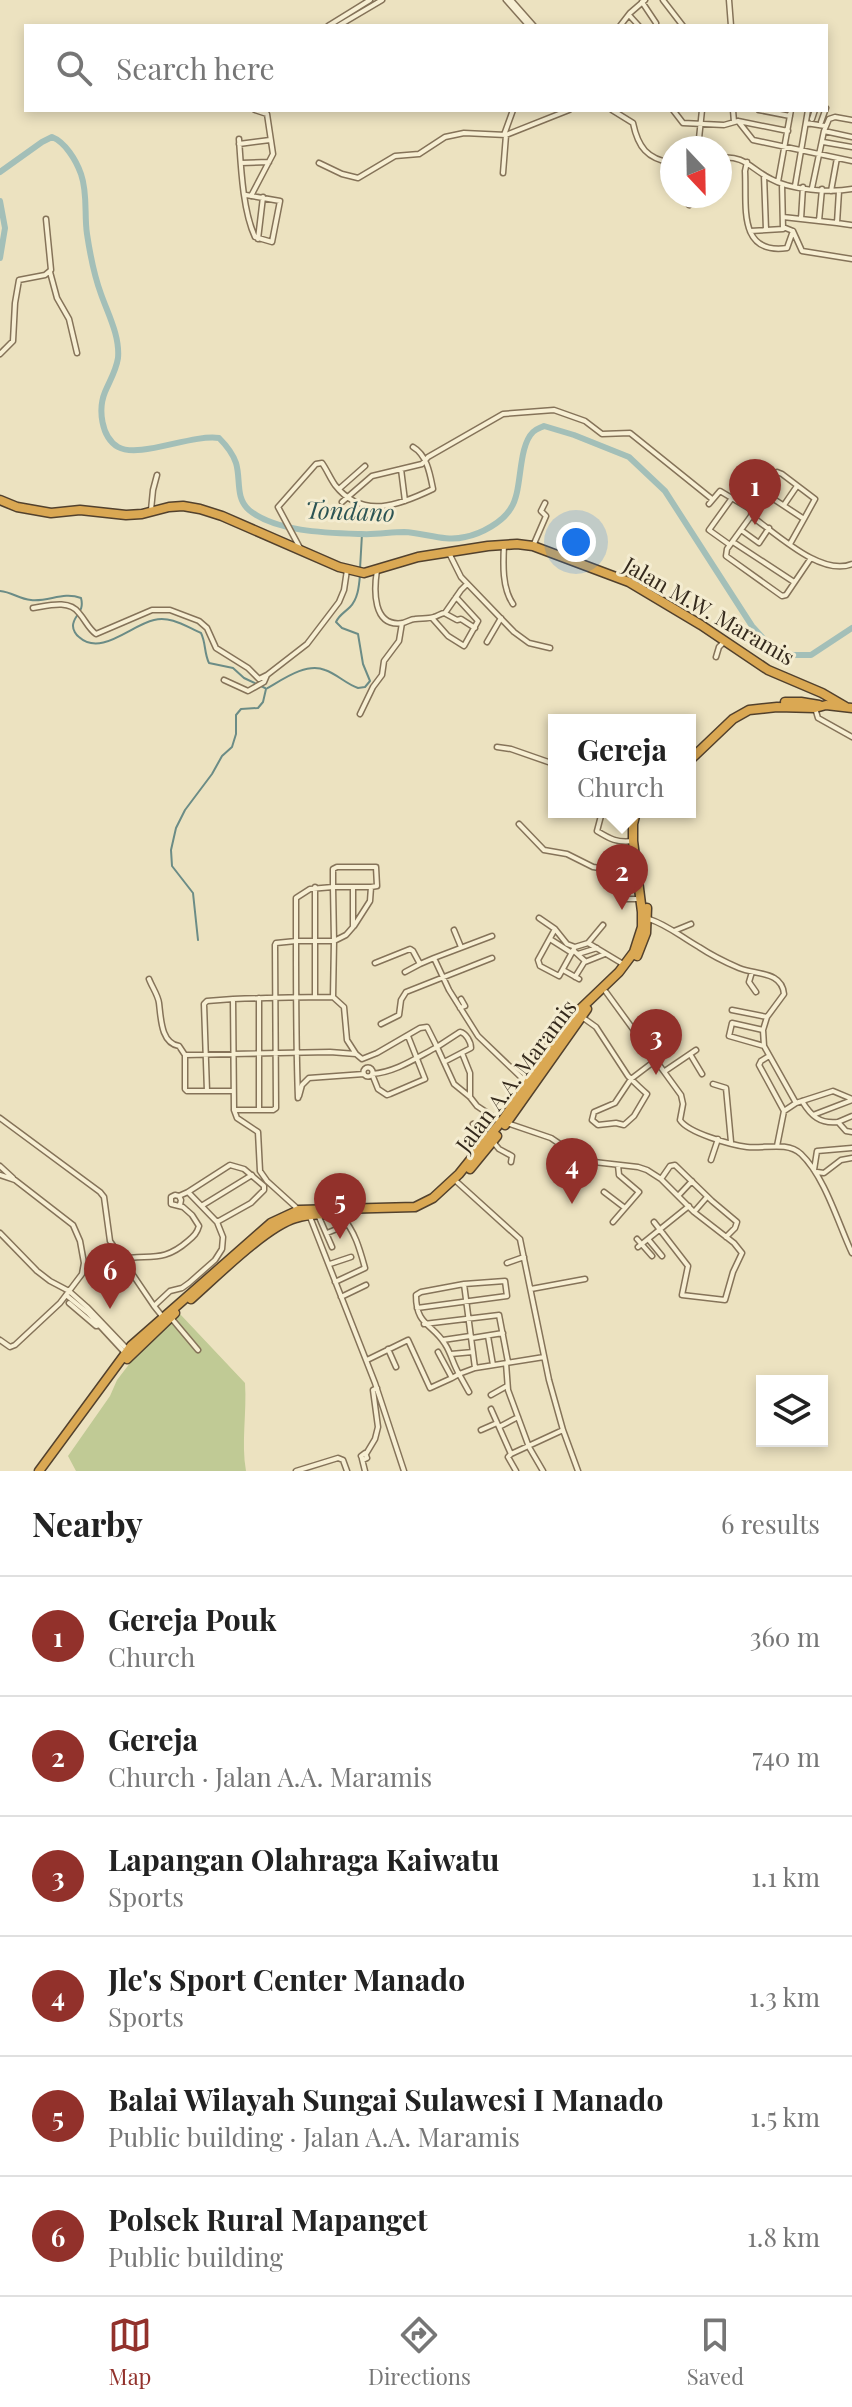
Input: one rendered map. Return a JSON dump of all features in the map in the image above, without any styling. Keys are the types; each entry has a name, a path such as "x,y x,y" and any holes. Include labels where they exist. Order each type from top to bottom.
{"highway":[{"path":"0,500 46,513 88,510 126,515 176,506 200,509 299,546 355,571"},
{"name":"Jalan M.W. Maramis","path":"355,571 377,570 400,561 504,544 533,546 629,582 768,670 849,707"},
{"path":"817,705 822,693"},
{"path":"696,753 730,715 746,705 849,707"},
{"path":"696,748 711,736"},
{"path":"573,1015 625,965 634,952 640,933 640,899 633,841 636,818"},
{"name":"Jalan A.A. Maramis","path":"504,1123 573,1015 606,992 635,960 643,945 647,919 638,818"},
{"path":"42,1471 128,1353 166,1317 192,1286 271,1223 291,1212 421,1206 447,1186 489,1141 555,1047"},
{"name":"Jalan A.A. Maramis","path":"166,1317 286,1221 314,1215 417,1212 433,1205 457,1182 489,1141"}],"street":[{"path":"331,24 370,0"},
{"path":"341,24 382,0"},
{"path":"509,0 529,24"},
{"path":"622,24 644,0 656,23"},
{"path":"663,0 681,24"},
{"path":"729,0 731,24"},
{"path":"629,15 637,24"},
{"path":"248,195 273,154 266,113 262,112"},
{"path":"503,173 505,135 512,112"},
{"path":"319,163 358,178 395,156 419,154 437,141 453,135 505,135 564,112"},
{"path":"615,112 633,123 637,140 647,155 660,159"},
{"path":"675,112 683,123 724,125 736,121 788,131"},
{"path":"700,136 702,112"},
{"path":"734,112 736,121 753,140 852,161"},
{"path":"795,186 808,112"},
{"path":"812,119 814,112"},
{"path":"812,188 825,112"},
{"path":"783,227 780,183 790,113"},
{"path":"823,127 832,117 852,120"},
{"path":"806,123 852,137"},
{"path":"248,195 280,201 272,242 258,239 251,227 239,142 270,140"},
{"path":"822,142 852,147"},
{"path":"732,156 780,183 831,191 852,189"},
{"path":"831,191 837,158"},
{"path":"241,163 269,162"},
{"path":"747,162 749,231 761,247 768,249 787,248 793,231"},
{"path":"764,175 766,230"},
{"path":"801,219 803,187"},
{"path":"819,221 822,189"},
{"path":"837,223 839,191"},
{"path":"258,239 263,197"},
{"path":"783,217 851,225"},
{"path":"46,219 52,261 50,272 57,298 69,319 77,353"},
{"path":"749,231 781,230 783,227"},
{"path":"783,227 793,231 802,251 852,259"},
{"path":"0,354 13,341 17,283 21,279 50,272"},
{"path":"342,502 372,476 422,464 428,457 498,416 554,410 585,421 602,434 630,433 711,502 719,491 750,508"},
{"path":"299,546 278,507 320,461 347,497 384,507 433,489 425,461 419,450 413,447"},
{"path":"339,489 365,466"},
{"path":"401,469 405,501"},
{"path":"790,544 815,499 777,472 760,490 750,508 751,516 725,552 727,558 782,596 786,595 811,558"},
{"path":"150,512 157,475"},
{"path":"784,505 797,486"},
{"path":"760,490 804,519"},
{"path":"732,498 709,530 795,583"},
{"path":"533,546 546,516 541,511 545,503"},
{"path":"751,516 811,558 834,567 852,564"},
{"path":"741,530 759,543 769,528"},
{"path":"504,544 506,587 513,604"},
{"path":"449,553 461,577 523,640 550,648"},
{"path":"377,570 375,593 379,612 388,620 402,623 445,613 475,628"},
{"path":"33,608 56,604 73,607 91,630 98,634 152,610 170,610 199,621 207,628 216,648 248,668 259,679 307,644 339,602 355,571"},
{"path":"445,613 467,584"},
{"path":"432,618 462,647 478,621 456,597"},
{"path":"487,642 501,618"},
{"path":"360,714 382,675 384,661 399,641 402,623"},
{"path":"716,657 725,641"},
{"path":"224,680 248,691 264,682 267,675"},
{"path":"817,705 818,718 852,737"},
{"path":"497,747 548,762"},
{"path":"600,818 597,831 619,843 633,841"},
{"path":"519,824 544,850 567,854 589,866 614,870 620,899 640,899"},
{"path":"333,997 333,887 334,868 376,867 377,886 371,887 353,887 333,887 315,887 296,898 298,1098 302,1085 309,1078 368,1076 391,1071 461,1032 471,1046 444,1062"},
{"path":"315,887 315,997"},
{"path":"353,887 353,927"},
{"path":"234,1110 276,1109 275,945 277,942 338,940 363,915 370,901 371,887"},
{"path":"352,915 363,915"},
{"path":"539,918 555,929 585,962"},
{"path":"647,919 752,972 774,977 784,988 784,994 767,1017 763,1030 764,1046 769,1056 799,1102 812,1115 824,1122 838,1122 852,1116"},
{"path":"674,931 691,924"},
{"path":"555,929 539,963 559,976 573,950 588,943 603,925"},
{"path":"454,930 461,947"},
{"path":"405,972 492,936"},
{"path":"550,939 573,950"},
{"path":"588,943 625,965"},
{"path":"578,954 597,948"},
{"path":"375,963 410,949 420,964"},
{"path":"563,970 577,978 585,962 606,954"},
{"path":"434,958 443,978 465,1006"},
{"path":"399,1015 404,994 492,958"},
{"path":"752,972 749,982 756,992"},
{"path":"149,979 158,999 159,1016 168,1041 171,1045 179,1046 185,1055 185,1089 233,1091"},
{"path":"606,992 683,1099 680,1120 683,1125 750,1148 777,1146 797,1151 814,1170 852,1253"},
{"path":"207,1091 204,1002 333,997 344,1007 347,1040 372,1070 378,1089 387,1095 425,1079 408,1036"},
{"path":"259,998 259,1110"},
{"path":"233,999 234,1110 237,1118 258,1132 260,1171 299,1210"},
{"path":"461,999 480,1039 528,1083"},
{"path":"764,1046 730,1038 734,1010 767,1017"},
{"path":"381,1024 407,1012"},
{"path":"573,1015 596,1027 614,1057 631,1079 647,1094 634,1116 624,1125 598,1125 592,1120 594,1112 615,1103 631,1079 656,1060"},
{"path":"732,1023 763,1030"},
{"path":"362,1059 427,1027 454,1084 477,1106 504,1123 551,1138 585,1161 642,1168 661,1179 694,1212 739,1247 742,1253 726,1300 682,1295 688,1266 654,1222"},
{"path":"535,1058 539,1060 547,1046 555,1047"},
{"path":"665,1071 696,1050"},
{"path":"462,1053 469,1072 470,1097"},
{"path":"185,1055 356,1054"},
{"path":"690,1054 702,1074"},
{"path":"769,1056 759,1065 784,1111 777,1146"},
{"path":"364,1074 364,1069 368,1067"},
{"path":"713,1084 726,1088 731,1142"},
{"path":"784,1111 799,1102 833,1091 852,1100"},
{"path":"812,1115 852,1100"},
{"path":"0,1118 100,1192 104,1197 110,1241 121,1259 154,1306 198,1350"},
{"path":"838,1122 846,1131 852,1132"},
{"path":"473,1124 489,1141 512,1156 511,1162"},
{"path":"711,1160 719,1139"},
{"path":"814,1170 817,1151 852,1148"},
{"path":"555,1168 567,1149"},
{"path":"814,1170 824,1173 841,1160 852,1158"},
{"path":"661,1179 674,1164 737,1222 726,1237"},
{"path":"121,1259 167,1256 191,1239 199,1226 180,1205 173,1206 170,1202 173,1196 188,1192 230,1165 237,1166 252,1175 264,1186 264,1190 251,1203 217,1222"},
{"path":"613,1222 639,1192 619,1175 618,1165"},
{"path":"0,1166 77,1229 83,1268 82,1274 66,1292 13,1346 0,1340"},
{"path":"0,1175 15,1180"},
{"path":"202,1205 252,1175"},
{"path":"678,1196 692,1181"},
{"path":"457,1182 519,1236 544,1357 563,1430 578,1471"},
{"path":"154,1306 170,1291 192,1286 222,1249 223,1237 217,1222 188,1192"},
{"path":"604,1192 625,1208"},
{"path":"179,1196 180,1205"},
{"path":"694,1212 707,1197"},
{"path":"640,1246 689,1206"},
{"path":"314,1215 327,1233 332,1247"},
{"path":"314,1215 335,1282 367,1360 404,1471"},
{"path":"335,1282 365,1269 355,1237 340,1215"},
{"path":"327,1233 344,1226"},
{"path":"0,1233 37,1271 87,1307 128,1353"},
{"path":"845,1239 852,1235"},
{"path":"637,1239 652,1256"},
{"path":"648,1239 662,1256"},
{"path":"330,1264 351,1257"},
{"path":"507,1263 524,1257"},
{"path":"531,1289 585,1279"},
{"path":"417,1308 507,1296 506,1282 464,1284 418,1293 415,1298 417,1308 424,1324 443,1340 469,1392"},
{"path":"464,1284 475,1368"},
{"path":"341,1297 366,1285"},
{"path":"66,1292 128,1353"},
{"path":"69,1303 96,1326 100,1325"},
{"path":"424,1324 499,1315 507,1362 507,1386 528,1445 543,1471"},
{"path":"443,1340 503,1333"},
{"path":"488,1336 493,1365"},
{"path":"367,1360 408,1340 430,1388 475,1368 544,1357"},
{"path":"388,1349 396,1367"},
{"path":"438,1352 452,1378"},
{"path":"450,1354 473,1352"},
{"path":"491,1395 507,1386"},
{"path":"365,1471 362,1459 367,1458 377,1431 373,1390 377,1388"},
{"path":"491,1409 511,1454"},
{"path":"481,1430 518,1417"},
{"path":"516,1471 508,1457 511,1454 563,1430"},
{"path":"296,1471 338,1458 343,1460 347,1471"}],"green space":[{"path":"180,1314 245,1383 246,1471 76,1471 68,1456 110,1396 117,1380 137,1354"}],"waterway":[{"name":"Tondano","path":"0,172 52,137 66,147 79,169 92,264 117,342 117,363 103,399 102,414 108,437 118,447 139,450 194,439 219,438 236,463 240,494 245,505 273,523 318,532 404,532 457,538 497,523 511,508 524,448 534,431 544,426 629,457 665,491 752,626 771,647 793,655 811,655 852,628"},
{"name":"Tondano","path":"0,201 5,228 0,258"},
{"path":"360,569 362,534"},
{"path":"198,940 193,893 172,866 171,850 176,828 222,756 232,747 236,715 241,709 258,708 266,689 310,668 329,672 358,688 365,687 370,681 363,664 358,634 336,622 355,600 360,575"},
{"path":"0,591 31,600 68,596 81,598 73,628 78,636 88,642 106,642 154,620 178,622 201,633 209,663 233,668 244,678 265,688"}],"place":[{"name":"Gereja Pouk","path":"755,525"},
{"name":"Gereja","path":"622,910"},
{"name":"Lapangan Olahraga Kaiwatu","path":"656,1075"},
{"name":"Jle's Sport Center Manado","path":"572,1204"},
{"name":"Balai Wilayah Sungai Sulawesi I Manado","path":"340,1239"},
{"name":"Polsek Rural Mapanget","path":"110,1309"}]}
